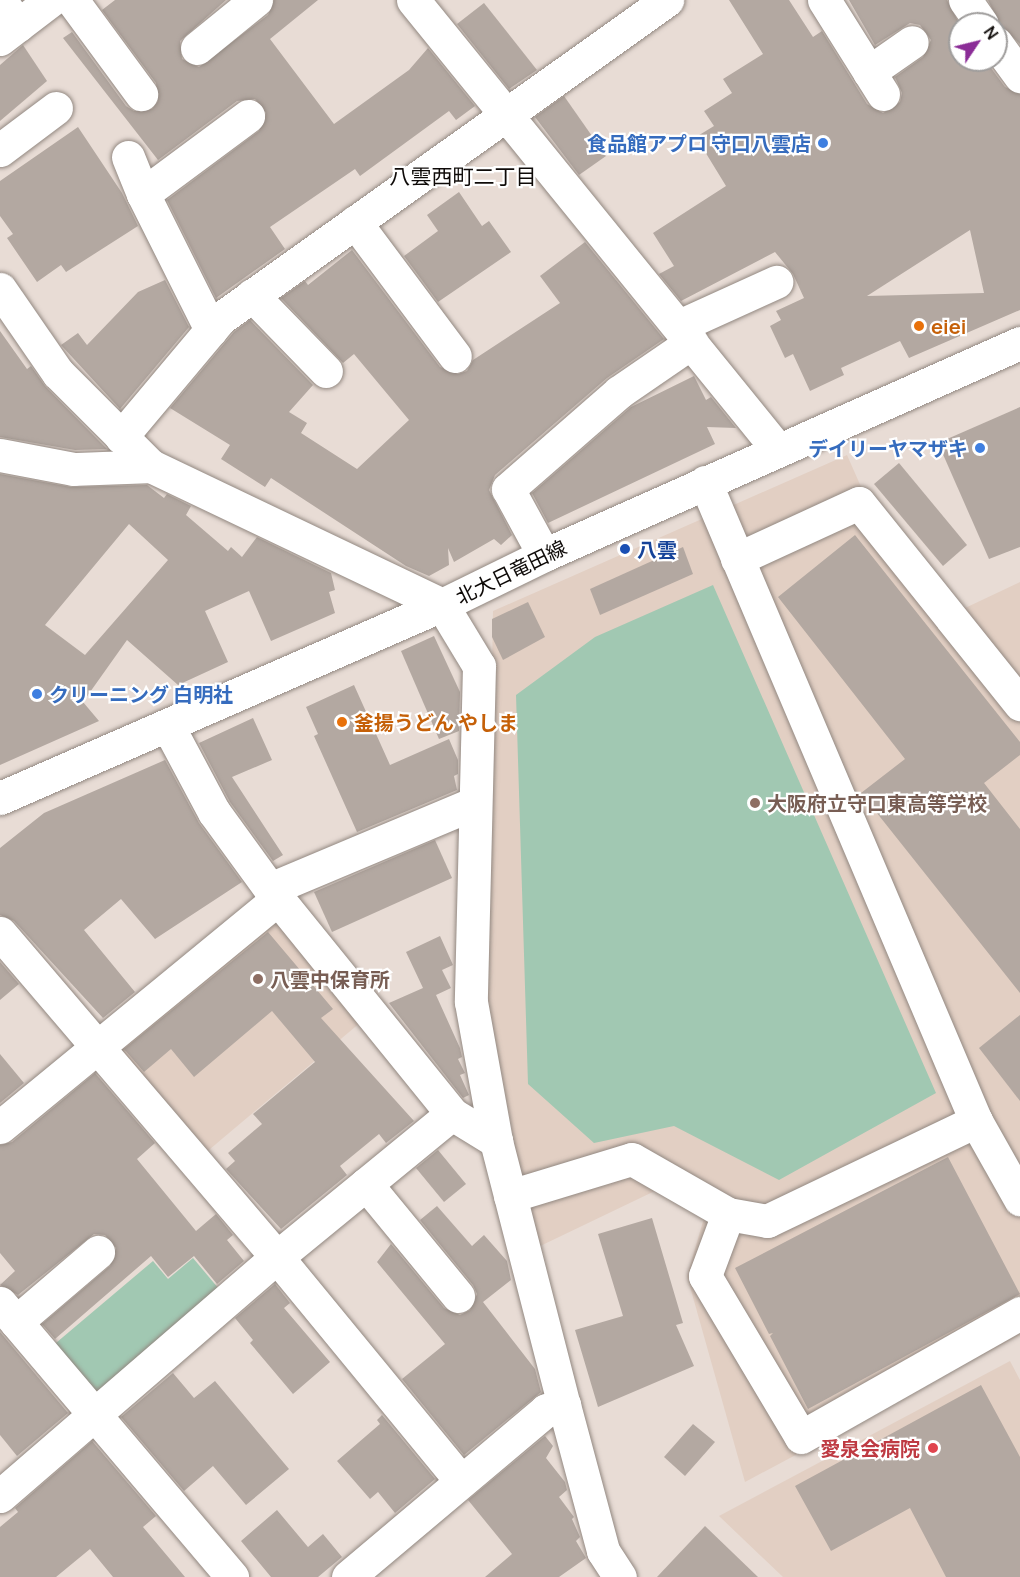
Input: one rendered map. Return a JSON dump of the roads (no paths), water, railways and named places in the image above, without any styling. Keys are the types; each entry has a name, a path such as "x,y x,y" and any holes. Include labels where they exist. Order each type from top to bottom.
{"street":[{"path":"6,21 51,0"},
{"path":"72,0 141,94"},
{"path":"197,48 256,0"},
{"path":"413,0 778,450"},
{"path":"121,437 211,330 252,295 666,0"},
{"path":"824,0 876,83 912,42"},
{"path":"1008,60 1020,76"},
{"path":"0,150 56,108"},
{"path":"142,194 248,116"},
{"path":"128,157 142,194 211,330"},
{"path":"355,222 455,356"},
{"path":"544,555 508,489 686,334 776,282"},
{"path":"1,292 58,373 151,466 442,605 479,666 471,1002 496,1141 564,1405 603,1551 620,1577"},
{"path":"252,295 326,371"},
{"name":"北大日竜田線","path":"0,798 442,605 544,555 705,482 1020,343"},
{"path":"0,455 74,469 151,466"},
{"path":"705,482 976,1121 1020,1199"},
{"path":"737,559 859,503 1020,704"},
{"path":"168,726 214,812 274,894 452,1114 496,1141"},
{"path":"0,1127 274,894 475,803"},
{"path":"0,933 94,1046 277,1257 461,1481"},
{"path":"0,1496 277,1257 452,1114"},
{"path":"510,1196 632,1159 728,1214 767,1221 976,1121"},
{"path":"366,1184 458,1296"},
{"path":"728,1214 705,1275 801,1437 1020,1313"},
{"path":"98,1252 8,1313 232,1577"},
{"path":"348,1577 546,1410 564,1405"}],"place":[{"name":"食品館アプロ 守口八雲店","path":"823,143"},
{"name":"eiei","path":"919,326"},
{"name":"デイリーヤマザキ","path":"980,448"},
{"name":"八雲","path":"625,549"},
{"name":"クリーニング 白明社","path":"37,694"},
{"name":"釜揚うどん やしま","path":"342,722"},
{"name":"大阪府立守口東高等学校","path":"755,803"},
{"name":"八雲中保育所","path":"258,979"},
{"name":"愛泉会病院","path":"933,1448"}],"district":[{"name":"八雲西町二丁目","path":"463,176"}]}
